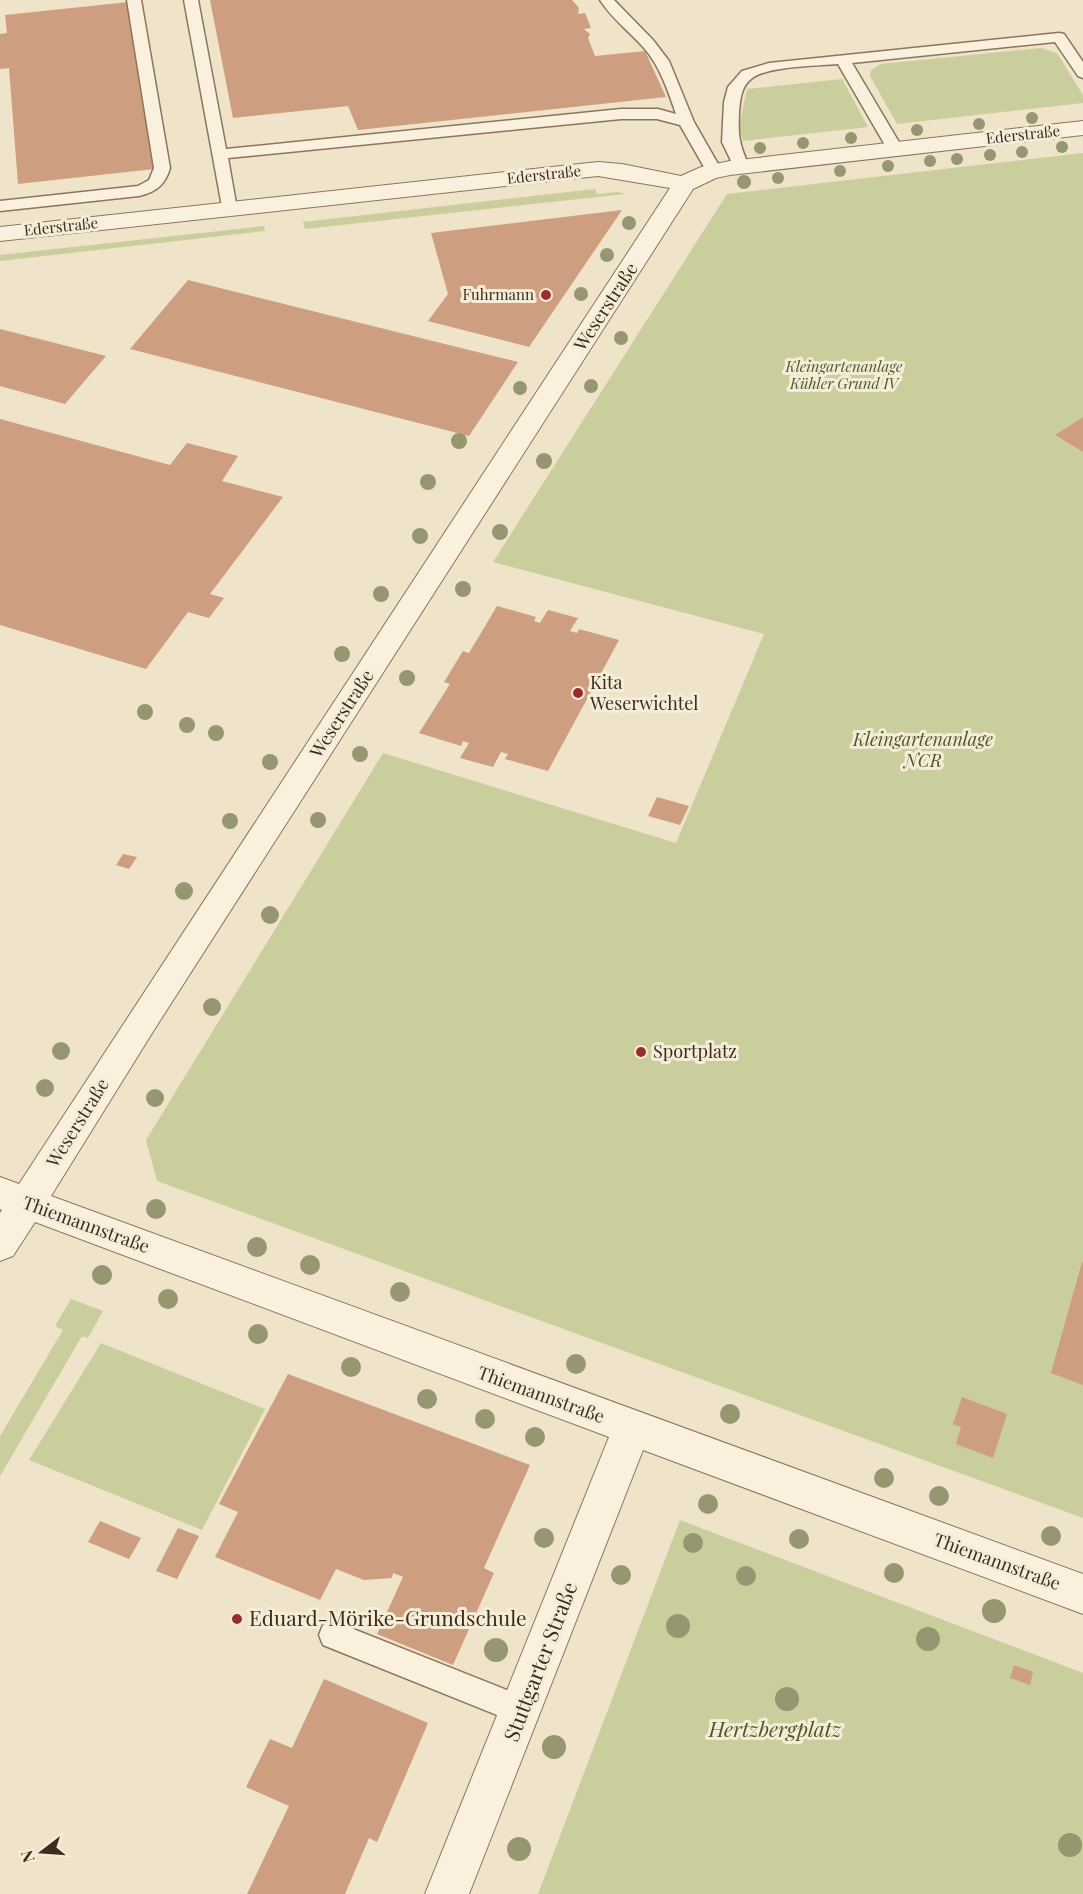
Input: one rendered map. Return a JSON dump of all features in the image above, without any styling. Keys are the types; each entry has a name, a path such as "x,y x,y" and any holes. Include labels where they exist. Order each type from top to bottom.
{"street":[{"name":"Ederstraße","path":"0,234 598,169 622,171 684,184 698,176 741,166 1083,128"},
{"name":"Weserstraße","path":"0,1245 14,1198 142,1020 684,184"},
{"name":"Thiemannstraße","path":"14,1198 1083,1594"},
{"name":"Stuttgarter Straße","path":"447,1894 522,1710 632,1428"}],"lane":[{"path":"0,206 139,191 150,188 159,181 162,168 134,0"},
{"path":"191,0 230,209"},
{"path":"606,0 613,11 658,55 675,87 686,122 714,171"},
{"path":"741,166 730,142 736,87 747,74 769,67 1059,37 1083,73"},
{"path":"842,59 895,149"},
{"path":"219,154 621,114 658,114 686,122"},
{"path":"333,1635 522,1710"}],"green space":[{"path":"1041,48 1057,53 1083,95 1083,103 897,124 870,76 871,70 881,64"},
{"path":"842,79 868,127 743,141 739,127 747,89"},
{"path":"1083,153 1083,417 1055,435 1083,452 1083,1518 157,1181 146,1140 383,753 676,843 764,634 493,562 727,194"},
{"path":"595,189 597,194 618,192 625,194 305,229 303,222"},
{"path":"264,226 265,231 0,261 0,255"},
{"path":"71,1299 103,1311 88,1338 82,1336 0,1476 0,1436 63,1330 55,1326"},
{"path":"101,1343 265,1409 202,1530 29,1460"},
{"name":"Hertzbergplatz","path":"680,1520 1083,1673 1083,1894 538,1894"}],"building":[{"path":"210,0 572,0 579,8 578,14 585,13 591,28 584,29 590,34 588,38 595,56 645,51 666,97 358,130 348,106 233,118"},
{"path":"129,2 154,169 18,184 9,68 0,69 0,34 7,33 5,15"},
{"path":"622,210 529,347 428,321 448,294 431,233"},
{"path":"188,280 518,362 469,436 130,349"},
{"path":"0,329 106,356 65,404 0,386"},
{"path":"1083,417 1083,452 1055,435"},
{"path":"0,419 170,465 187,443 238,456 222,481 283,497 210,594 224,598 209,618 188,612 146,669 0,625"},
{"path":"497,606 536,617 534,621 540,623 548,610 578,618 570,631 577,633 579,629 619,640 548,771 505,759 508,754 501,752 493,767 460,758 469,743 463,741 461,746 419,733 450,684 444,682 463,651 469,653"},
{"path":"657,797 689,806 680,825 648,816"},
{"path":"123,854 137,857 129,869 116,865"},
{"path":"1083,1262 1083,1385 1051,1373"},
{"path":"288,1374 530,1465 484,1568 494,1573 453,1665 377,1634 403,1577 393,1573 392,1578 364,1580 336,1569 320,1600 215,1557 238,1512 219,1504"},
{"path":"962,1397 1007,1414 993,1458 956,1444 961,1427 953,1424"},
{"path":"100,1521 141,1538 129,1559 88,1542"},
{"path":"178,1528 199,1536 177,1579 156,1571"},
{"path":"1014,1665 1033,1672 1030,1685 1010,1678"},
{"path":"324,1679 428,1723 377,1842 369,1838 345,1894 247,1894 289,1806 246,1787 270,1739 292,1748"}],"place":[{"name":"Fuhrmann","path":"546,295"},
{"name":"Kita Weserwichtel","path":"578,693"},
{"name":"Sportplatz","path":"641,1052"},
{"name":"Eduard-Mörike-Grundschule","path":"237,1619"}],"park label":[{"name":"Kleingartenanlage Kühler Grund IV","path":"844,376"},
{"name":"Kleingartenanlage NCR","path":"923,750"}]}
